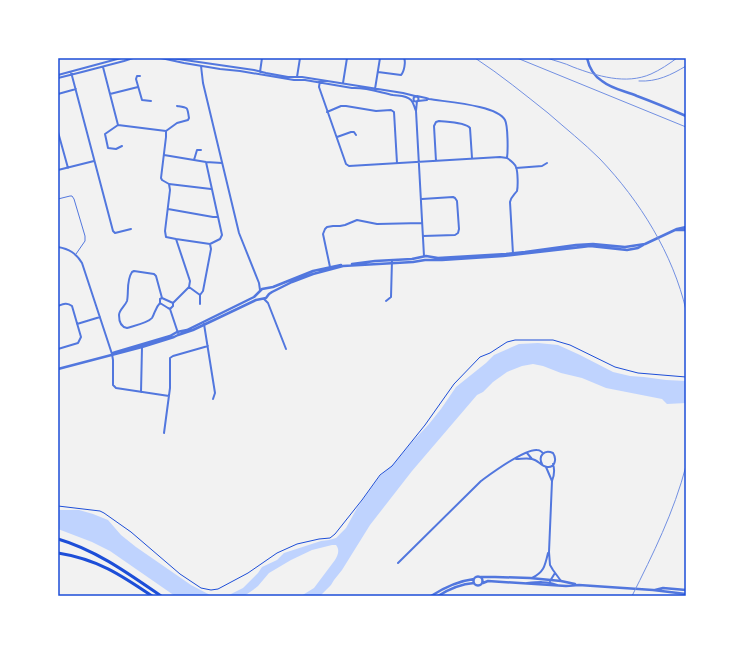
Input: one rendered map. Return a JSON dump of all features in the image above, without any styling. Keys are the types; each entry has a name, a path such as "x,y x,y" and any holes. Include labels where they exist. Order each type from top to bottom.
{"highway":[{"path":"58,539 78,546 101,558 161,596"},
{"path":"58,554 82,558 104,566 152,596"}],"street":[{"path":"58,77 121,58"},
{"path":"71,73 103,67 133,58"},
{"path":"161,58 174,62 231,66 296,78"},
{"path":"171,58 240,71 403,93 492,110 506,121 508,149 507,158"},
{"path":"260,72 262,58"},
{"path":"296,78 300,58"},
{"path":"343,85 347,58"},
{"path":"375,90 380,58"},
{"path":"378,72 401,75 403,72 404,58"},
{"path":"587,58 591,68 602,82 686,116"},
{"path":"111,65 114,59"},
{"path":"98,64 103,67 118,125"},
{"path":"201,64 203,83 239,233 262,290 259,297 268,304"},
{"path":"71,73 113,231 115,233 131,229"},
{"path":"140,76 137,76 136,78 142,100 150,101"},
{"path":"320,81 319,87 327,112 346,164 349,166 472,158 500,157 510,159 516,168 518,187 516,192 511,197 510,202 514,254"},
{"path":"110,94 138,87"},
{"path":"58,94 76,89"},
{"path":"375,90 406,97 416,102 429,99"},
{"path":"416,96 418,99 416,102 416,111 424,258"},
{"path":"416,96 413,99 416,102 416,111"},
{"path":"122,146 116,149 108,148 105,134 118,125 166,131 177,123 188,120 189,118 188,109 178,106"},
{"path":"327,112 341,106 376,111 391,110 394,112 397,163"},
{"path":"436,161 434,126 436,122 439,121 465,125 470,128 472,158"},
{"path":"166,131 162,180 169,184 211,189"},
{"path":"58,132 68,168"},
{"path":"337,137 351,132 354,132 356,135"},
{"path":"194,160 197,150 201,150"},
{"path":"164,155 222,163"},
{"path":"58,170 94,161"},
{"path":"169,184 170,190 165,231 166,237 210,244 220,239 222,235 206,162"},
{"path":"516,168 542,166 547,163"},
{"path":"421,199 455,198 457,201 459,229 458,233 455,235 423,236"},
{"path":"168,209 218,217"},
{"path":"330,267 324,234 327,227 345,225 357,220 377,224 422,222"},
{"path":"424,258 448,260 582,247 627,250 638,248 675,230 686,229"},
{"path":"170,309 173,306 173,303 189,287 190,281 176,239"},
{"path":"200,304 200,295 203,291 211,249 210,244"},
{"path":"58,247 73,252 82,263 112,354 114,387 169,396"},
{"path":"112,354 170,336 189,332 254,297 262,290 313,271 340,265 392,261 413,262 424,258 514,254"},
{"path":"204,324 256,300 263,299 284,286 303,278 342,266 392,261"},
{"path":"386,300 391,297 392,261"},
{"path":"132,272 154,274 156,276 162,298 160,299 160,303 157,305 151,319 147,322 127,328 124,328 121,325 119,317 126,304 129,276 132,272"},
{"path":"189,287 200,295"},
{"path":"262,290 268,291 268,304 286,349"},
{"path":"162,298 173,303"},
{"path":"160,303 170,309 178,334"},
{"path":"58,306 66,304 70,304 72,306 81,337 78,343 58,349"},
{"path":"77,324 100,317"},
{"path":"204,324 215,393 213,399"},
{"path":"58,369 174,338 178,334"},
{"path":"164,433 170,388 170,358 208,346"},
{"path":"141,392 142,347"},
{"path":"398,563 481,481 491,473 527,453 536,450 543,453"},
{"path":"542,464 540,457 543,453 548,451 553,453 555,458 555,468 554,478 552,481 549,552 550,565 561,581"},
{"path":"527,453 532,459 546,467 552,481"},
{"path":"515,459 532,459"},
{"path":"546,467 554,464"},
{"path":"530,578 534,577 544,568 549,552"},
{"path":"541,571 545,580"},
{"path":"549,581 555,573"},
{"path":"481,577 483,579 483,583"},
{"path":"431,596 448,586 463,580 481,577 530,578 549,581 557,585"},
{"path":"438,596 463,584 474,583 477,585 488,581 579,585 653,590 686,594"},
{"path":"526,583 561,581 579,585"},
{"path":"653,590 663,588 686,590"}],"lane":[{"path":"58,199 72,196 74,199 85,236 85,241 76,255"}],"path":[{"path":"58,506 100,511 131,532 194,584 205,589 218,589 248,573 277,553 296,544 330,538 362,500 380,475 392,466 425,425 454,384 480,357 490,353 507,342 515,340 553,340 570,345 615,367 638,373 686,377"}],"water":[{"path":"538,343 558,345 613,372 630,376 686,381 686,403 667,404 662,399 606,388 582,378 533,364 522,366 507,372 493,382 483,392 477,395 412,471 370,525 331,585 320,596 301,596 314,588 335,560 338,552 336,545 312,550 291,560 269,573 258,586 244,596 227,596 243,588 262,567 277,560 284,553 321,541 336,538 346,528 357,508 380,476 393,465 429,424 456,387 494,355 519,344"},
{"path":"58,510 79,510 108,520 121,535 136,547 191,585 212,596 175,596 110,551 92,542 58,529"}],"railway":[{"path":"475,58 548,113 594,153 615,175 641,210 664,249 673,269 686,310"},
{"path":"517,58 686,127"},
{"path":"547,58 602,76 622,79 632,79 651,74 677,58"},
{"path":"639,81 664,77 686,66"},
{"path":"632,596 669,516 686,466"}]}
